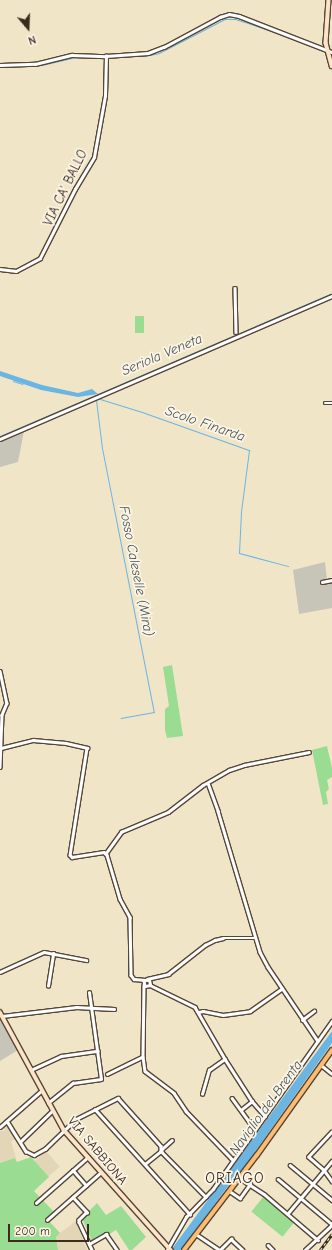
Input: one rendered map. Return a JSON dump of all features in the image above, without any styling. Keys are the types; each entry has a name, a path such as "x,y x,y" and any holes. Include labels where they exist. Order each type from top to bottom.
{"main road":[{"path":"184,1250 257,1155 332,1050"}],"street":[{"path":"328,0 327,48 332,66"},
{"path":"0,65 35,64 72,55 106,56 153,52 190,35 220,17 228,14 239,16 327,48 332,52"},
{"name":"VIA CA' BALLO","path":"0,269 16,271 40,258 94,157 105,96 106,56"},
{"path":"235,288 236,332"},
{"path":"0,439 332,296"},
{"path":"324,403 332,403"},
{"path":"322,582 332,580"},
{"path":"0,671 7,703 2,716 0,767"},
{"path":"1,748 33,740 66,743 87,748 70,855 72,857 106,853 121,832 168,812 208,783 235,767 309,752"},
{"path":"208,783 218,810 249,911 254,938 264,960 282,989 302,1020 318,1041"},
{"path":"106,853 120,899 130,917 131,975 134,979 146,980 168,974 205,945 215,940 223,938 254,938"},
{"path":"0,972 40,953 53,953 86,960"},
{"path":"48,986 53,953"},
{"path":"146,980 144,985 143,1057 145,1071 174,1093 186,1111 233,1160"},
{"path":"146,980 151,982 150,985"},
{"path":"144,985 148,987 150,985 196,1007 199,1012 199,1016 225,1060 252,1101 265,1116"},
{"path":"199,1012 203,1011 223,1015 250,1011 282,989"},
{"path":"48,1103 73,1083 101,1079 90,993"},
{"path":"1,1014 76,1007 114,1008"},
{"path":"302,1020 314,1011"},
{"name":"VIA SABBIONA","path":"1,1014 52,1111 64,1130 169,1249"},
{"path":"169,1249 190,1214 206,1197 332,1021"},
{"path":"31,1070 61,1056 98,1051"},
{"path":"107,1074 143,1057"},
{"path":"202,1094 209,1070 225,1060"},
{"path":"321,1065 331,1073"},
{"path":"0,1127 41,1090"},
{"path":"7,1121 20,1142 30,1154 34,1155 45,1149 76,1119 118,1098 161,1146 161,1150 206,1197"},
{"path":"232,1098 255,1130"},
{"path":"241,1110 252,1101"},
{"path":"95,1109 190,1214"},
{"path":"20,1142 52,1111"},
{"path":"332,1132 309,1157 324,1170 332,1181"},
{"path":"145,1164 172,1140"},
{"path":"36,1203 88,1157"},
{"path":"288,1214 332,1161"},
{"path":"290,1165 332,1200"},
{"path":"73,1170 86,1185"},
{"path":"47,1220 101,1172"},
{"path":"241,1179 288,1214 318,1240"},
{"path":"278,1179 332,1224 318,1240 305,1250"},
{"path":"231,1192 240,1198 251,1185"},
{"path":"73,1197 86,1212 79,1220 92,1250"},
{"path":"89,1244 106,1234 116,1250"},
{"path":"196,1234 220,1250 231,1239 243,1250"},
{"path":"268,1245 273,1250"}],"shaded area":[{"path":"24,431 18,462 0,467 0,441"},
{"path":"325,562 327,580 332,581 332,608 299,614 293,570"},
{"path":"0,1015 18,1050 0,1061"},
{"path":"7,1125 17,1139 11,1141 16,1158 0,1163 0,1131 5,1131 4,1128"},
{"path":"46,1151 60,1167 48,1177 34,1161"},
{"path":"76,1221 87,1250 58,1250 56,1236"}],"green space":[{"path":"135,316 144,316 144,333 135,333"},
{"path":"172,665 183,736 167,738 165,730 165,709 169,706 163,667"},
{"path":"327,746 332,768 332,777 327,780 329,789 326,792 328,804 323,805 312,750"},
{"path":"31,1157 49,1177 34,1191 56,1214 49,1221 60,1233 56,1237 58,1250 0,1250 0,1163 15,1158 17,1162"},
{"path":"264,1196 295,1221 282,1237 251,1212"},
{"path":"97,1203 106,1215 121,1206 146,1237 132,1250 129,1250 116,1230 108,1235 106,1232 90,1243 89,1240 91,1239 82,1218"}],"water":[{"path":"0,371 42,385 78,393 92,389 98,394 78,397 41,390 0,376"},
{"path":"332,1031 332,1043 238,1176 234,1178 181,1250 171,1250"}],"waterway":[{"path":"323,46 326,0"},
{"path":"110,57 144,56 159,53 225,19 235,19 245,22 323,49"},
{"path":"0,67 42,65 76,57 104,58"},
{"name":"Seriola Veneta","path":"0,436 332,293"},
{"name":"Scolo Finarda","path":"13,381 23,384"},
{"name":"Scolo Finarda","path":"100,399 142,412 249,450 241,512 239,553 288,566"},
{"name":"Fosso Caleselle (Mira)","path":"96,400 102,448 154,712 121,718"}],"railway":[{"path":"320,1250 332,1234"}],"district":[{"name":"ORIAGO","path":"235,1179"}],"water label":[{"name":"Naviglio del Brenta","path":"266,1108"}]}
